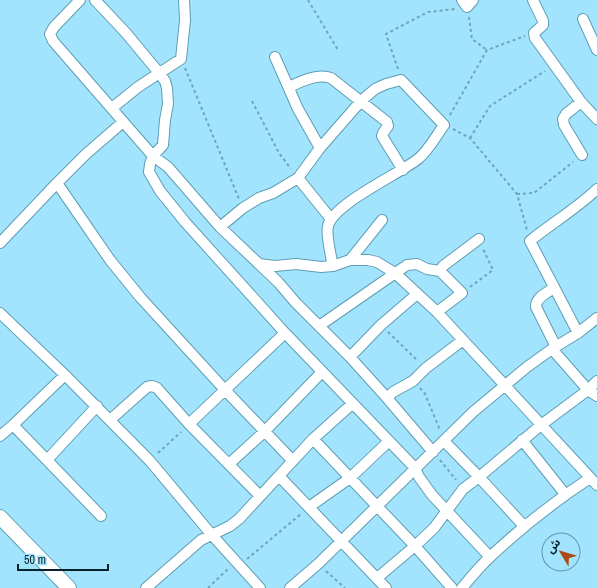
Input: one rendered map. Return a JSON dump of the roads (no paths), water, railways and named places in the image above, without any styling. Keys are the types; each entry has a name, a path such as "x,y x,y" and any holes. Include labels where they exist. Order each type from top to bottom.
{"street":[{"path":"80,0 54,27 50,34 53,41 153,156 168,167 220,227 278,282 296,304 350,357 433,452"},
{"path":"95,0 165,81 168,104 164,120 163,145 153,156 149,172 160,191 185,222 285,333 415,468 423,484 490,557"},
{"path":"112,108 138,88 182,59 185,20 184,0"},
{"path":"533,0 543,21 543,25 534,33 580,102 597,119"},
{"path":"583,19 597,50"},
{"path":"275,57 298,109 320,148"},
{"path":"289,87 324,75 331,78 387,122 388,126 382,136 403,170"},
{"path":"220,227 243,208 298,178 320,148 361,101 375,89 401,80 444,125 433,142 419,158 403,170 345,206 331,219 327,227 333,266"},
{"path":"580,102 566,114 563,119 564,125 582,155"},
{"path":"0,243 86,154 123,122"},
{"path":"298,178 331,219"},
{"path":"57,183 110,260 140,297 264,432 293,461"},
{"path":"578,333 530,241 549,225 576,207 597,189"},
{"path":"350,260 382,220"},
{"path":"440,271 443,266 479,239"},
{"path":"259,264 275,266 296,264 321,267 333,266 350,260 368,260 377,262 395,274 436,312 593,481 565,494 524,526 490,557 462,588"},
{"path":"318,326 405,266 413,264 417,264 427,269 440,271 462,293 436,312"},
{"path":"554,288 538,299 536,307 554,348 588,390 597,396"},
{"path":"350,357 381,325 417,294"},
{"path":"0,313 65,375 150,461 211,534 260,588"},
{"path":"290,588 318,564 473,412 554,348 578,333 597,318"},
{"path":"189,424 285,333"},
{"path":"387,398 393,392 413,381 426,368 463,340"},
{"path":"229,464 264,432 322,372"},
{"path":"0,436 65,375"},
{"path":"377,578 434,528 463,489 480,477 522,440 588,390 597,381"},
{"path":"110,420 147,387 152,386 157,388 189,424 260,496"},
{"path":"146,588 201,540 235,522 313,439 352,404"},
{"path":"47,460 96,406"},
{"path":"13,425 101,516"},
{"path":"313,439 415,546 452,588"},
{"path":"309,507 350,478 389,440"},
{"path":"522,440 565,494"},
{"path":"444,441 480,477 524,526"},
{"path":"279,476 386,588"},
{"path":"0,517 69,588"}]}
